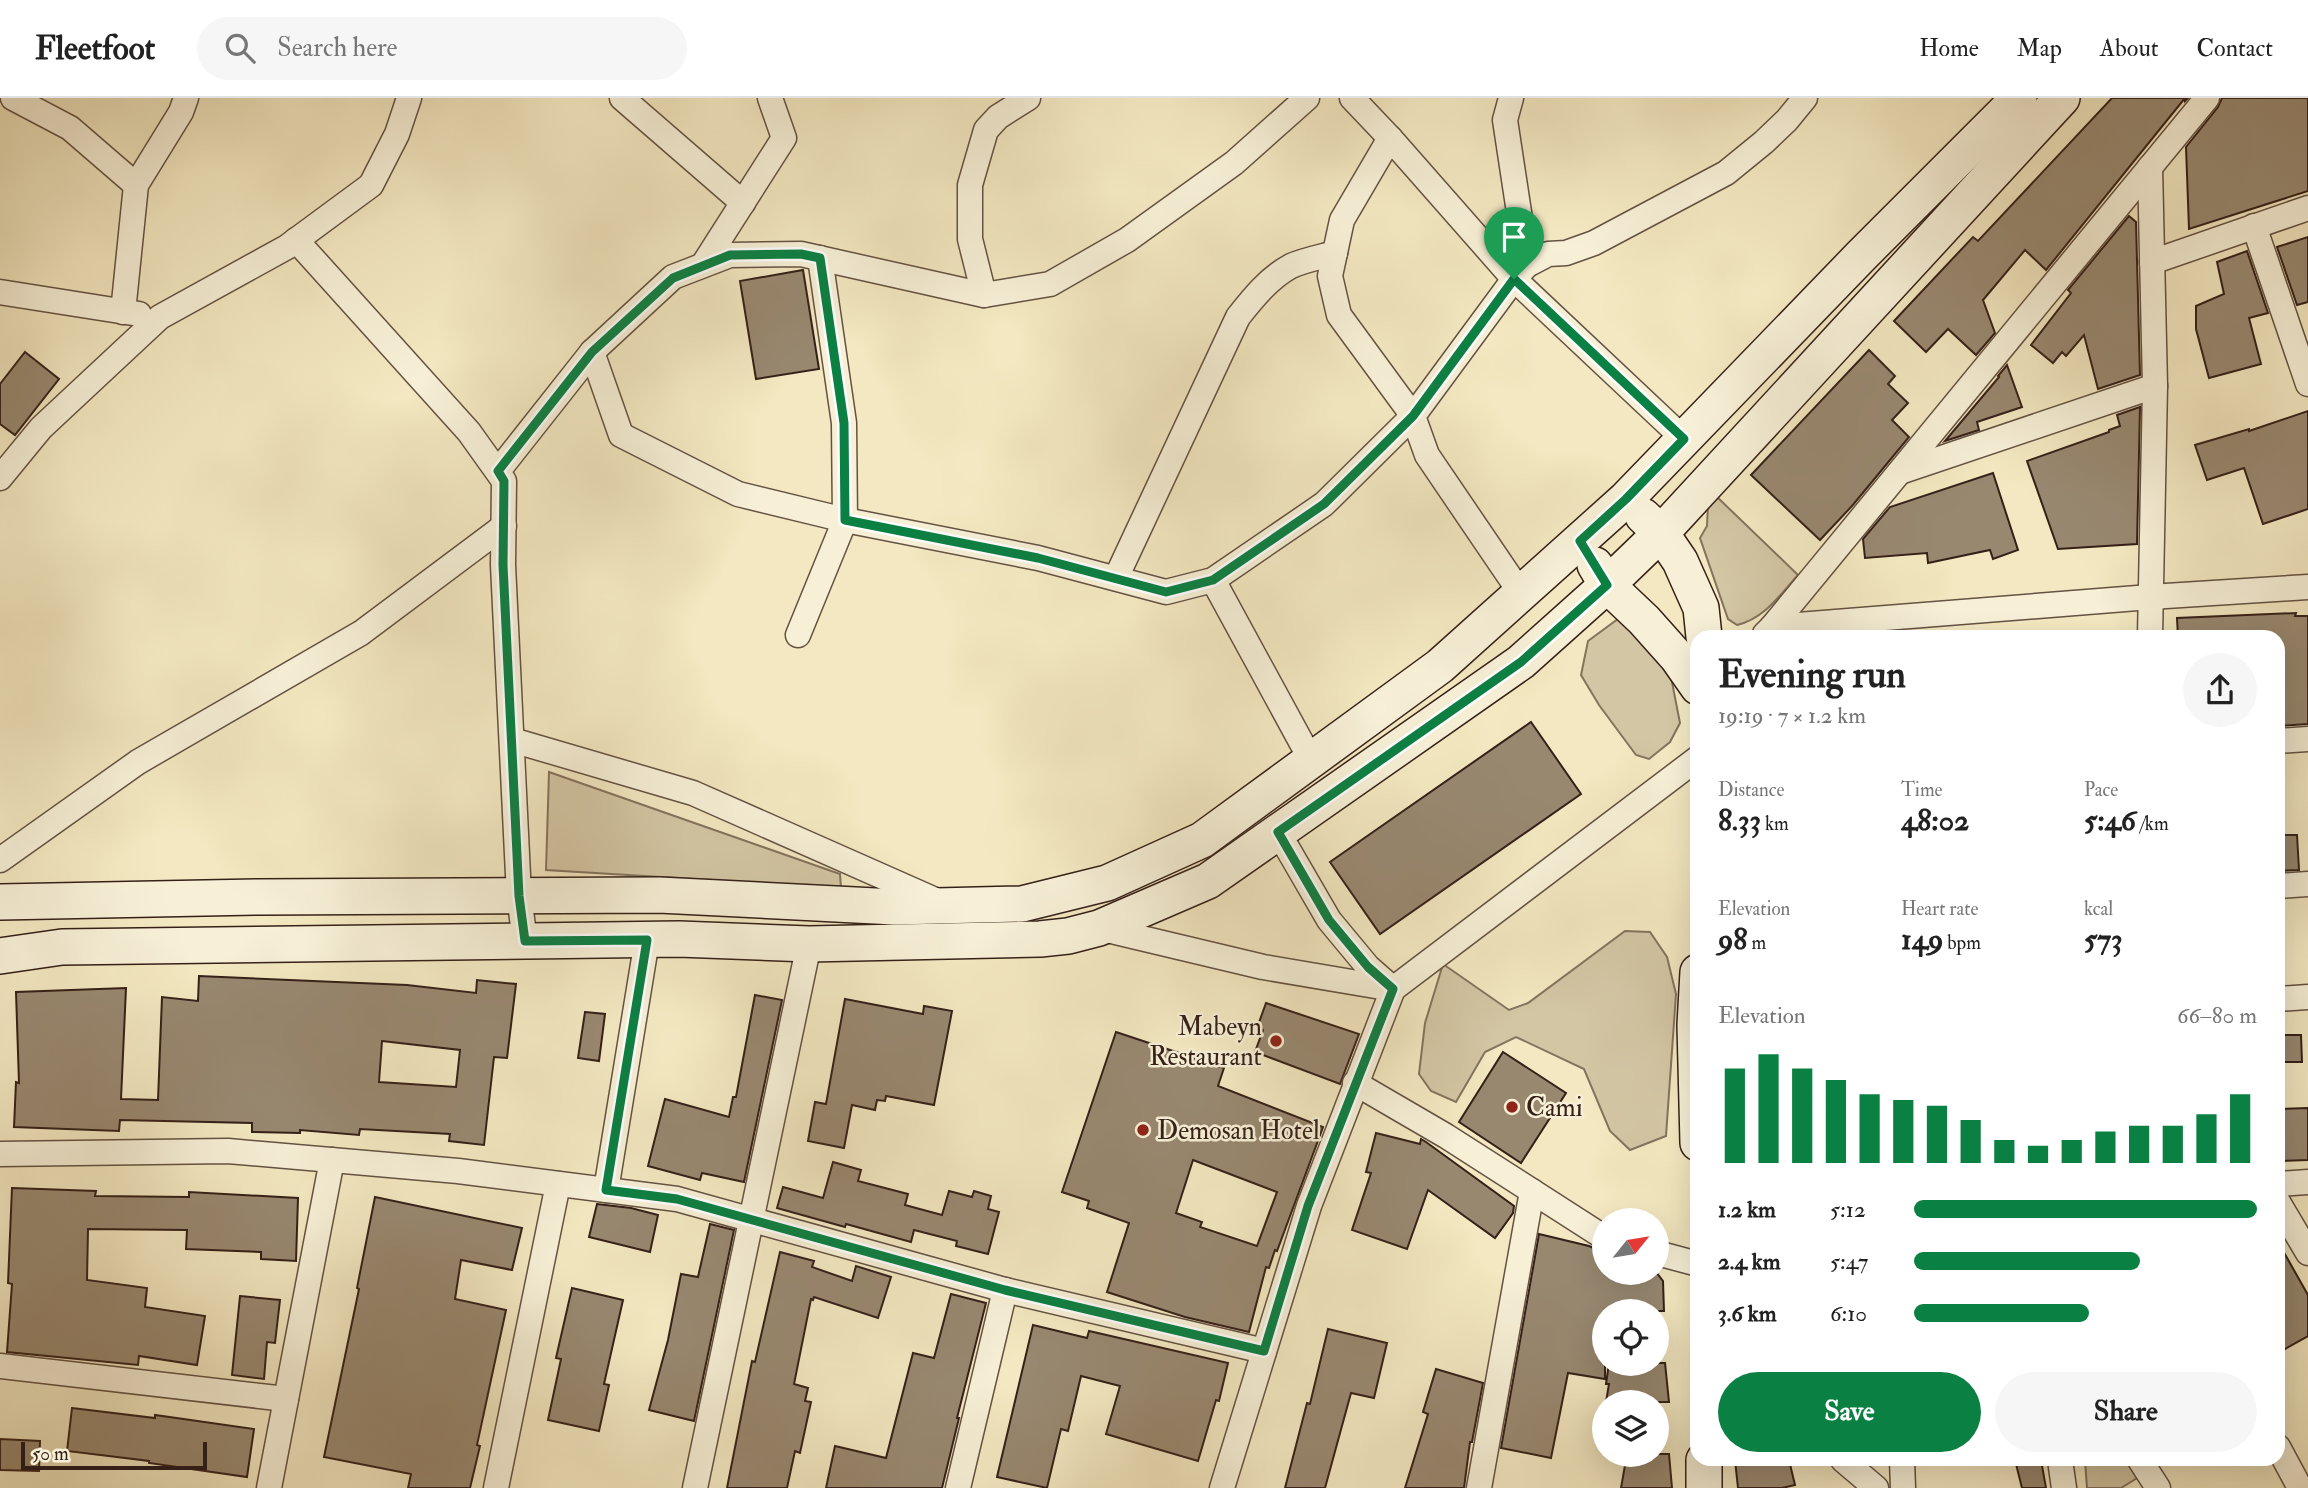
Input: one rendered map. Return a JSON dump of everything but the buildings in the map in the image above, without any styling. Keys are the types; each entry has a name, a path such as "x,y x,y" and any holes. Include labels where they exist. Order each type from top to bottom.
{"main road":[{"path":"0,902 259,897 659,895 895,907 1021,904 1107,883 1202,840 1440,666 1626,499 1861,256 2019,98"},
{"path":"0,956 62,947 647,940 808,944 1040,939 1068,936 1099,928 1208,880 1521,662 1661,533 2062,98"},
{"path":"1626,499 1661,533 1680,561 1701,608 1703,630"},
{"path":"1580,541 1607,585 1644,620 1690,676"},
{"path":"1704,1466 1704,1488"}],"street":[{"path":"13,98 70,128 136,185"},
{"path":"123,312 136,185 181,113 186,98"},
{"path":"0,478 41,428 160,317 296,240 371,185 397,134 409,98"},
{"path":"622,98 743,203"},
{"path":"703,265 784,138 770,98"},
{"path":"984,295 970,239 970,185 986,130 998,117 1028,98"},
{"path":"1352,98 1684,439"},
{"path":"1510,98 1505,120 1521,272"},
{"path":"592,352 621,435 738,494 845,520 1038,558 1166,592 1213,580 1324,504 1413,416 1521,272 1548,254 1566,253 1594,243 1726,173 1764,142 1805,98"},
{"path":"1769,630 2207,98"},
{"path":"498,471 592,352 673,278 730,255 801,254 984,295 1050,284 1127,240 1234,163 1291,102"},
{"path":"1390,138 1342,220 1330,276 1339,315 1413,416 1427,456 1520,592"},
{"path":"2150,167 2155,386 2150,630"},
{"path":"2152,261 2308,208"},
{"path":"2254,226 2308,384"},
{"path":"296,240 469,432 504,481 503,565 519,896 525,941"},
{"path":"1115,578 1238,317 1251,300 1279,274 1294,265 1335,253"},
{"path":"798,635 845,520 844,423 820,258"},
{"path":"0,292 160,317"},
{"path":"1899,473 2155,386"},
{"path":"0,860 138,762 361,632 504,526"},
{"path":"1213,580 1311,760"},
{"path":"1827,630 1887,628 2150,597 2308,587"},
{"path":"2285,741 2308,739"},
{"path":"512,740 694,793 947,906"},
{"path":"1222,1488 1308,1206 1393,989 1690,764"},
{"path":"1278,832 1329,920 1368,967 1393,989"},
{"path":"2285,886 2308,884"},
{"path":"1099,928 1263,967 1393,989"},
{"path":"606,1190 647,940"},
{"path":"695,1488 808,944"},
{"path":"2285,999 2308,997"},
{"path":"1355,1083 1446,1136 1592,1230"},
{"path":"0,1154 228,1150 458,1171 677,1199 1005,1290 1264,1351"},
{"path":"269,1488 332,1160"},
{"path":"2285,1184 2308,1182"},
{"path":"496,1488 558,1184"},
{"path":"1479,1488 1532,1191"},
{"path":"2285,1214 2308,1253"},
{"path":"1670,1256 1690,1262"},
{"path":"958,1488 1005,1290"},
{"path":"0,1366 286,1399"},
{"path":"2285,1460 2300,1488"},
{"path":"1850,1466 1876,1488"},
{"path":"1902,1466 1903,1488"},
{"path":"2061,1466 2064,1488"},
{"path":"2144,1466 2158,1488"}],"shaded area":[{"path":"1715,495 1798,575 1763,612 1737,625 1728,619 1700,538 1707,526 1708,503"},
{"path":"1622,616 1655,637 1672,682 1680,723 1670,742 1649,759 1636,755 1599,705 1581,675 1588,641"},
{"path":"549,772 840,874 841,888 546,870"},
{"path":"1625,931 1650,932 1667,957 1676,994 1666,1136 1630,1150 1610,1131 1584,1069 1516,1037 1485,1052 1456,1102 1431,1091 1419,1074 1425,1023 1443,964 1509,1010 1528,1003"},
{"path":"2085,1466 2137,1466 2142,1475 2121,1488 2087,1488"}],"place":[{"name":"Mabeyn Restaurant","path":"1276,1041"},
{"name":"Cami","path":"1512,1107"},
{"name":"Demosan Hotel","path":"1143,1130"}],"route":[{"path":"801,254 820,258 844,423 845,520 1038,558 1166,592 1213,580 1324,504 1413,416 1514,279 1684,439 1626,499 1580,541 1607,585 1521,662 1278,832 1329,920 1368,967 1393,989 1308,1206 1264,1351 1005,1290 677,1199 606,1190 647,940 525,941 519,896 503,565 504,481 498,471 592,352 673,278 730,255 801,254"}]}
